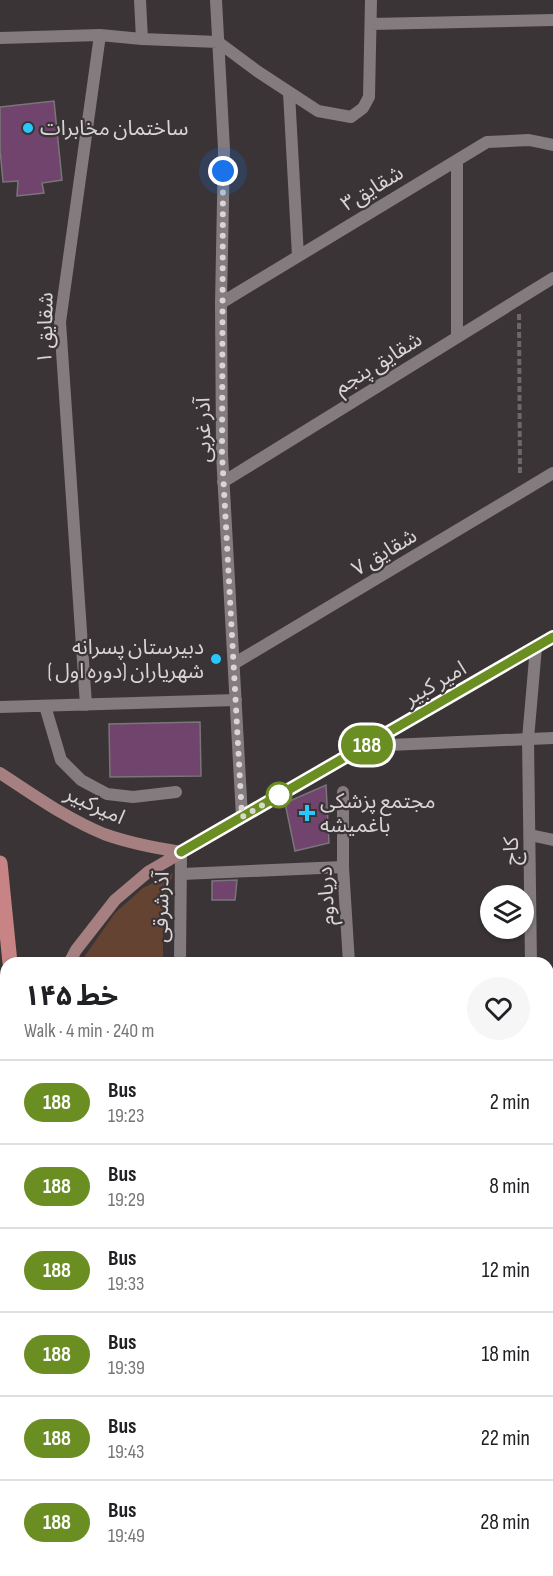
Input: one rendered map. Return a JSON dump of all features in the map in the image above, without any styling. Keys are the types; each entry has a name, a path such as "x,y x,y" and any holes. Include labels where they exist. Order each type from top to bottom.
{"main road":[{"name":"امیر کبیر","path":"72,957 114,900 148,872 553,637"},
{"name":"امیرکبیر","path":"0,773 72,819 104,834 140,845 181,852"},
{"path":"0,863 8,957"}],"street":[{"path":"140,0 142,39"},
{"name":"آذر غربی","path":"216,0 224,149 221,303 223,482 242,817"},
{"path":"0,38 100,35 218,42 318,111 351,117 363,108 369,97 371,0"},
{"path":"371,24 553,20"},
{"name":"شقایق ۱","path":"86,705 60,322 100,35"},
{"path":"197,42 218,42"},
{"path":"290,93 298,256"},
{"name":"شقایق۳","path":"221,303 487,142 529,140 553,145"},
{"path":"457,160 457,337"},
{"name":"شقایق پنجم","path":"223,482 553,278"},
{"name":"شقایق ۷","path":"235,663 553,473"},
{"name":"کاج","path":"531,957 528,739 536,647"},
{"path":"0,707 236,700"},
{"path":"45,706 61,760 81,780 107,794 133,797 176,792"},
{"path":"366,746 553,738"},
{"name":"دریادوم","path":"343,792 343,867 349,957"},
{"path":"530,835 553,840"},
{"name":"آذرشرقی","path":"180,957 181,852"},
{"path":"182,874 343,867"}],"path":[{"path":"519,299 520,493"}],"shaded area":[{"path":"173,873 163,910 163,957 84,957 115,913 143,888"}],"building":[{"name":"ساختمان مخابرات","path":"54,101 62,180 42,183 44,193 17,196 18,181 3,182 0,107"},
{"path":"200,722 201,776 110,777 109,724"},
{"name":"مجتمع پزشکی باغمیشه","path":"326,785 329,843 295,851 285,803"},
{"path":"237,880 235,900 212,900 212,881"}],"bus line":[{"name":"188","path":"181,852 553,637"}],"place":[{"name":"ساختمان مخابرات","path":"28,128"},
{"name":"دبیرستان پسرانه شهریاران (دوره اول )","path":"216,659"},
{"name":"مجتمع پزشکی باغمیشه","path":"307,813"}],"route":[{"path":"223,171 222,454 242,817 282,794 279,795"}]}
